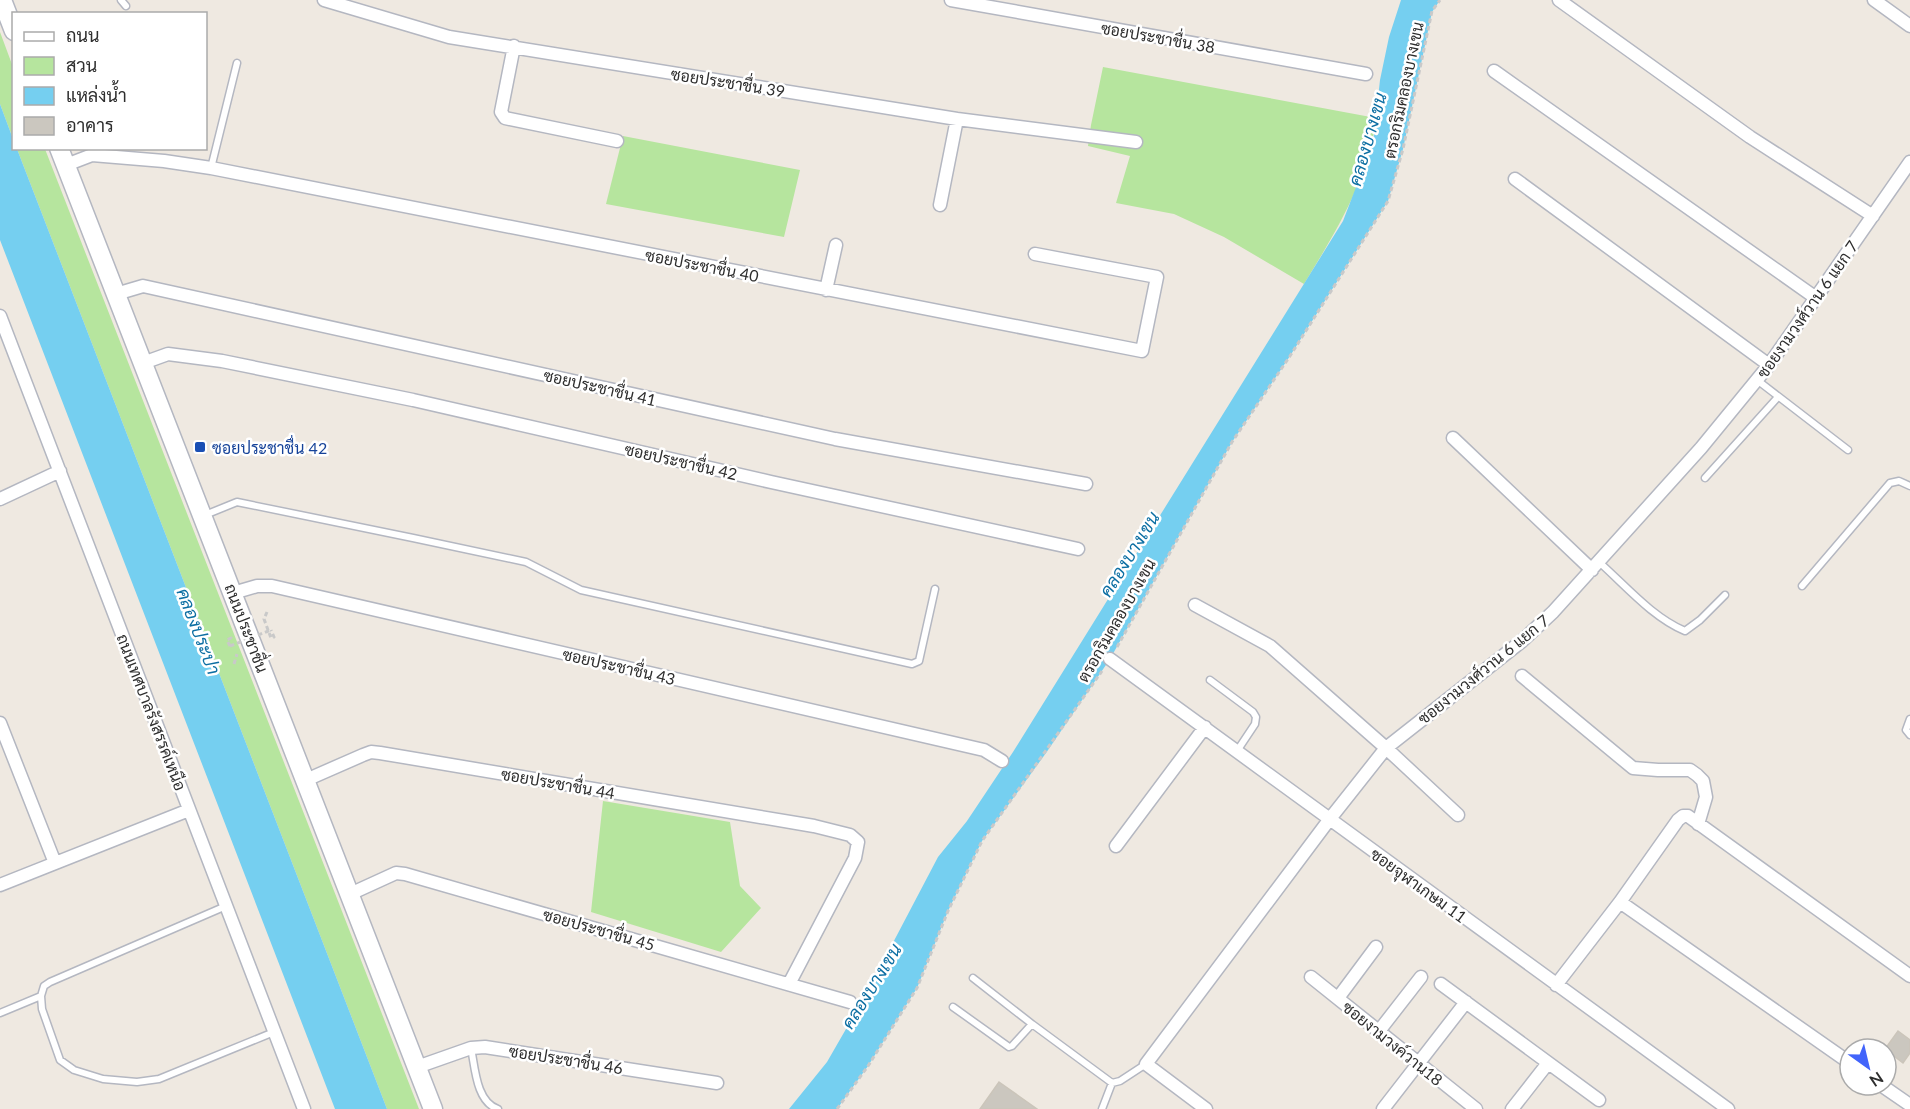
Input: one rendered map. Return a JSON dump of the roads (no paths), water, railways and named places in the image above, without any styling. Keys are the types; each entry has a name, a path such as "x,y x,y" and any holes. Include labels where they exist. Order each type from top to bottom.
{"main road":[{"path":"2,0 12,26"},
{"name":"ถนนประชาชื่น","path":"62,157 434,1109"}],"street":[{"name":"ซอยประชาชื่น 39","path":"324,0 449,37 957,119 1136,141"},
{"name":"ซอยประชาชื่น 38","path":"951,0 1366,74"},
{"path":"1559,0 1750,137 1872,216"},
{"path":"1874,0 1910,26"},
{"path":"514,46 502,103 501,112 505,118 617,141"},
{"path":"1494,71 1815,298"},
{"path":"940,205 957,119"},
{"name":"ซอยประชาชื่น 40","path":"62,157 92,155 164,161 211,168 1142,351 1157,277 1035,254"},
{"name":"ซอยงามวงศ์วาน 6 แยก 7","path":"1146,1064 1329,820 1386,748 1522,641 1553,612 1701,448 1769,365 1910,162"},
{"path":"1515,179 1769,365"},
{"path":"826,290 836,245"},
{"name":"ซอยประชาชื่น 41","path":"116,294 143,286 835,440 1086,484"},
{"name":"ถนนเทศบาลรังสรรค์เหนือ","path":"0,316 304,1109"},
{"name":"ซอยประชาชื่น 42","path":"143,363 168,354 222,361 413,400 1078,549"},
{"path":"1453,438 1596,566"},
{"path":"0,499 60,471"},
{"name":"ซอยประชาชื่น 43","path":"233,593 257,586 272,586 984,750 1002,760"},
{"path":"1195,605 1270,646 1458,815"},
{"name":"ซอยจุฬาเกษม 11","path":"1110,659 1728,1109"},
{"path":"1522,676 1633,768 1690,770 1697,775 1706,789 1698,824"},
{"path":"0,723 56,863"},
{"path":"1116,846 1205,727"},
{"name":"ซอยประชาชื่น 44","path":"306,780 371,752 814,826 850,835 858,842 855,858 789,984"},
{"path":"0,885 189,810"},
{"path":"1556,985 1683,816 1688,816 1910,976"},
{"name":"ซอยประชาชื่น 45","path":"350,894 396,873 405,874 850,1002"},
{"path":"1620,902 1838,1055"},
{"path":"1338,998 1376,947"},
{"name":"ซอยงามวงค์วาน18","path":"1311,977 1476,1109"},
{"path":"1379,1031 1421,977"},
{"path":"1441,984 1599,1100"},
{"path":"1383,1109 1466,1002"},
{"name":"ซอยประชาชื่น 46","path":"417,1067 471,1048 485,1047 717,1083"},
{"path":"1512,1109 1548,1063"},
{"path":"1146,1064 1206,1109"},
{"path":"1896,1097 1909,1107"}],"lane":[{"path":"122,0 126,6"},
{"path":"211,168 237,63"},
{"path":"1757,380 1848,450"},
{"path":"1705,478 1778,397"},
{"path":"1802,586 1890,483 1899,481 1910,486"},
{"path":"203,516 237,502 413,538 526,562 571,586 586,591 912,664 919,661 935,590"},
{"path":"1596,566 1672,625 1685,631 1700,620 1725,595"},
{"path":"1210,680 1253,712 1256,717 1255,724 1237,751"},
{"path":"1910,719 1906,730 1910,735"},
{"path":"226,906 44,986 41,996 42,1009 60,1060 74,1070 103,1079 137,1082 159,1079 274,1032"},
{"path":"973,978 1112,1083"},
{"path":"0,1013 41,996"},
{"path":"953,1007 1009,1047 1032,1024"},
{"path":"471,1048 481,1092 489,1104 498,1109"},
{"path":"1112,1083 1120,1081 1146,1064"},
{"path":"1102,1109 1112,1083"}],"water":[{"name":"คลองบางเขน","path":"1401,0 1440,0 1432,12 1403,149 1388,201 1290,356 1232,442 1110,659 982,841 948,911 917,988 868,1066 837,1109 789,1109 827,1062 865,996 938,857 967,821 1013,752 1343,221 1373,143 1380,80 1389,37"},
{"name":"คลองประปา","path":"0,104 12,136 12,150 17,150 387,1109 335,1109 0,240"}],"place":[{"name":"ซอยประชาชื่น 42","path":"200,447"}]}
